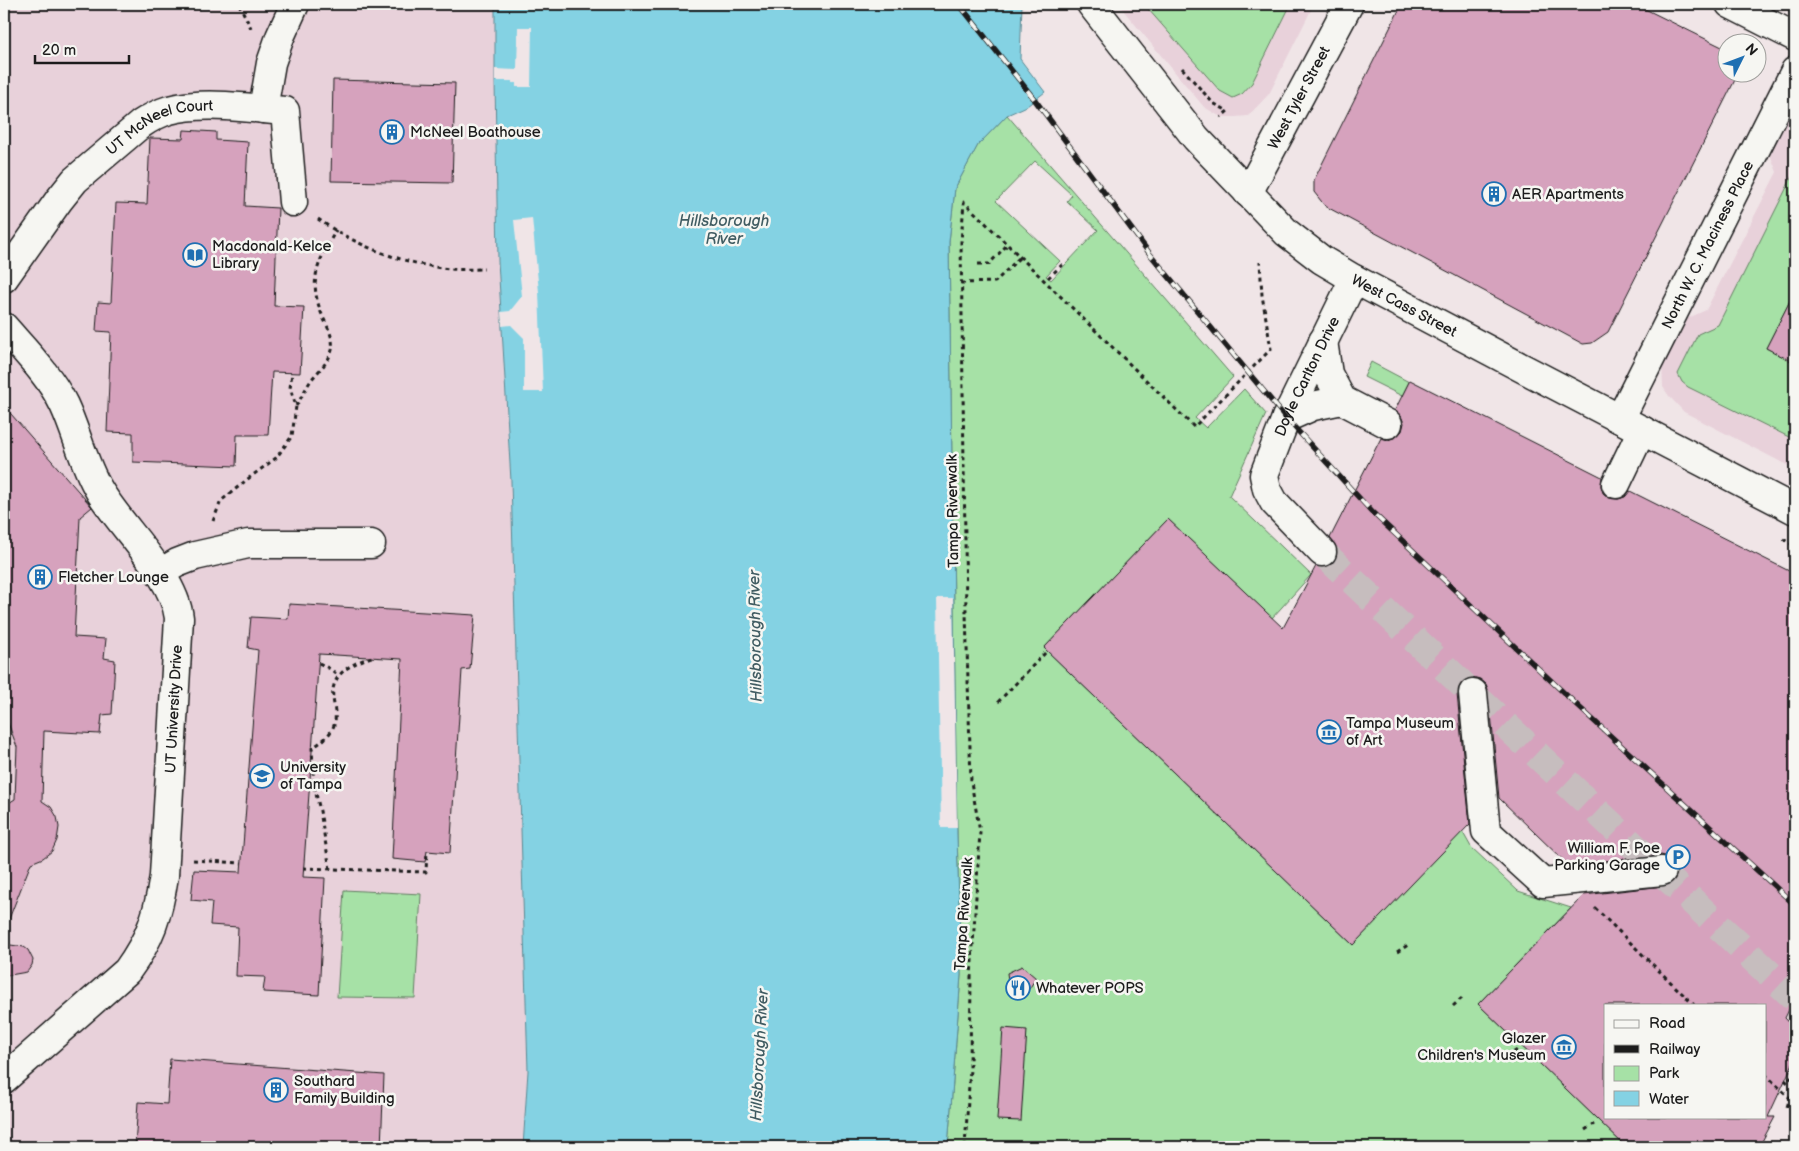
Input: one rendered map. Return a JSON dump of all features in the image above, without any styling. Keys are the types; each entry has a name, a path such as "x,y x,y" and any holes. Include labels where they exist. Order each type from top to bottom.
{"street":[{"path":"264,109 271,63 295,4"},
{"name":"West Cass Street","path":"1091,4 1196,138 1287,233 1322,260 1354,279 1795,510"},
{"name":"West Tyler Street","path":"1248,193 1349,4"},
{"path":"1730,4 1795,38"},
{"name":"North W. C. Maciness Place","path":"1616,484 1631,424 1795,71"},
{"name":"UT McNeel Court","path":"4,278 75,180 142,124 161,114 189,107 285,111 293,202"},
{"name":"Doyle Carlton Drive","path":"1322,552 1274,502 1266,489 1264,475 1286,418 1354,279"},
{"name":"UT University Drive","path":"4,327 32,358 64,405 82,454 99,491 160,573 175,599 179,618 164,876 158,913 146,943 127,971 4,1079"},
{"path":"1323,341 1328,374 1342,400 1388,424"},
{"path":"1286,418 1313,406 1342,400"},
{"path":"160,573 177,563 195,556 248,544 371,544"},
{"path":"1473,693 1486,831 1543,882 1662,871"}],"path":[{"path":"1221,117 1228,111"},
{"path":"293,202 356,242 414,263 450,269 484,269"},
{"name":"Tampa Riverwalk","path":"965,1147 970,1069 971,976 980,832 971,782 966,613 961,283 961,242 964,202 1194,427 1270,349 1262,295 1260,262"},
{"path":"210,529 221,501 276,458 292,436 296,406 312,379 327,362 332,350 332,335 315,292 316,273 336,230"},
{"path":"978,264 990,264 1007,245"},
{"path":"961,283 996,282 1020,257"},
{"path":"1048,278 1063,264"},
{"path":"292,373 290,388 296,406"},
{"path":"998,702 1047,651"},
{"path":"330,869 314,786 312,748 325,739 335,722 333,696 338,676 352,664 372,657"},
{"path":"319,663 332,670 338,676"},
{"path":"303,868 426,872 427,851"},
{"path":"192,860 242,863"},
{"path":"1590,903 1693,1004"},
{"path":"1397,952 1408,945"},
{"path":"1453,1006 1462,998"},
{"path":"1507,1057 1517,1050"},
{"path":"1785,1080 1788,1083 1795,1067"},
{"path":"1766,1075 1790,1098 1787,1107"},
{"path":"1585,1130 1594,1124"}],"shaded area":[{"name":"University of Tampa","path":"4,4 495,4 498,261 511,481 528,1071 523,1147 4,1147"},
{"path":"1118,4 1314,4 1269,94 1248,116 1221,117 1204,107"},
{"path":"1795,102 1795,469 1684,412 1663,387 1662,365 1684,320 1706,310 1777,172 1769,152"}],"green space":[{"path":"1168,4 1291,4 1252,83 1242,94 1233,98 1220,91 1148,9"},
{"path":"1007,115 1233,377 1195,418 1206,428 1244,389 1266,414 1229,496 1311,575 1272,618 1168,519 1044,648 1353,945 1462,831 1471,847 1518,891 1571,908 1478,1004 1626,1147 948,1147 961,975 957,834 949,242 955,188 978,145","holes":["1035,161 1072,195 1067,201 1098,230 1051,280 1046,276 1060,261 996,201"]},
{"path":"1795,171 1795,291 1766,348 1795,363 1795,440 1688,387 1682,382 1678,374 1698,334 1718,325"},
{"path":"1371,362 1409,382 1402,396 1364,377"},
{"path":"344,890 421,894 415,998 337,997"}],"water":[{"name":"Hillsborough River","path":"495,4 1022,4 1020,59 1045,92 1027,106 1007,115 978,145 955,188 949,242 957,834 961,975 948,1147 523,1147 528,1071 511,481 498,261"}],"pier":[{"path":"518,27 532,27 531,87 516,87 516,83 512,83 512,81 495,81 495,69 517,70"},
{"path":"532,218 539,292 543,392 524,392 524,338 511,325 502,326 501,312 510,311 522,296 514,220"},
{"path":"937,598 953,598 957,828 941,828"}],"building":[{"path":"1402,4 1635,4 1716,44 1716,82 1734,82 1608,332 1592,343 1583,344 1325,206 1314,192 1314,180"},
{"name":"McNeel Boathouse","path":"333,80 455,83 452,183 331,181"},
{"name":"Macdonald-Kelce Library","path":"184,130 216,132 216,140 248,142 245,206 278,208 274,306 304,307 300,373 272,372 268,435 237,435 236,466 133,462 133,433 107,432 111,332 96,331 98,302 111,303 116,203 147,204 150,138 183,139"},
{"path":"1795,291 1795,363 1766,348"},
{"name":"William F. Poe Parking Garage","path":"1410,380 1602,477 1601,486 1603,493 1609,498 1618,499 1625,497 1630,491 1795,574 1795,997 1785,1018 1795,1029 1795,1059 1768,1117 1775,1117 1759,1147 1626,1147 1478,1004 1584,895 1664,886 1671,883 1676,877 1678,870 1674,862 1668,857 1661,855 1568,865 1499,798 1489,692 1486,684 1480,679 1472,677 1464,680 1459,686 1457,694 1470,824 1353,945 1044,648 1168,519 1283,628 1316,566 1326,567 1332,564 1337,557 1337,548 1330,538 1381,438 1388,440 1396,437 1402,431 1404,423 1401,416 1395,410"},
{"name":"Fletcher Lounge","path":"4,406 92,507 80,517 74,637 106,639 104,658 115,660 112,714 102,715 100,734 44,731 42,801 51,807 57,817 59,827 57,840 52,851 43,858 31,863 5,929 4,806 15,799 17,747 8,723 4,723"},
{"path":"289,604 475,615 470,669 462,670 450,853 427,851 425,862 392,859 402,659 319,654 303,877 325,878 319,995 263,992 265,977 236,976 238,927 210,925 212,902 191,900 194,870 241,872 258,650 248,648 251,617 288,619"},
{"path":"4,944 24,947 28,950 33,960 27,972 4,976"},
{"path":"1022,966 1036,978 1029,989 1019,995 1009,987 1007,973"},
{"path":"1003,1028 1027,1030 1021,1121 997,1120"},
{"name":"Southard Family Building","path":"170,1059 384,1075 381,1147 135,1147 138,1102 167,1104"}],"tunnel":[{"path":"1322,552 1795,998"}],"railway":[{"path":"959,4 1035,100 1150,254 1286,418 1373,513 1580,708 1795,905"}],"place":[{"name":"McNeel Boathouse","path":"392,132"},
{"name":"AER Apartments","path":"1494,194"},
{"name":"Macdonald-Kelce Library","path":"195,255"},
{"name":"Fletcher Lounge","path":"40,577"},
{"name":"Tampa Museum of Art","path":"1329,732"},
{"name":"University of Tampa","path":"262,776"},
{"name":"William F. Poe Parking Garage","path":"1678,857"},
{"name":"Whatever POPS","path":"1018,988"},
{"name":"Glazer Children's Museum","path":"1564,1047"},
{"name":"Southard Family Building","path":"276,1090"}]}
